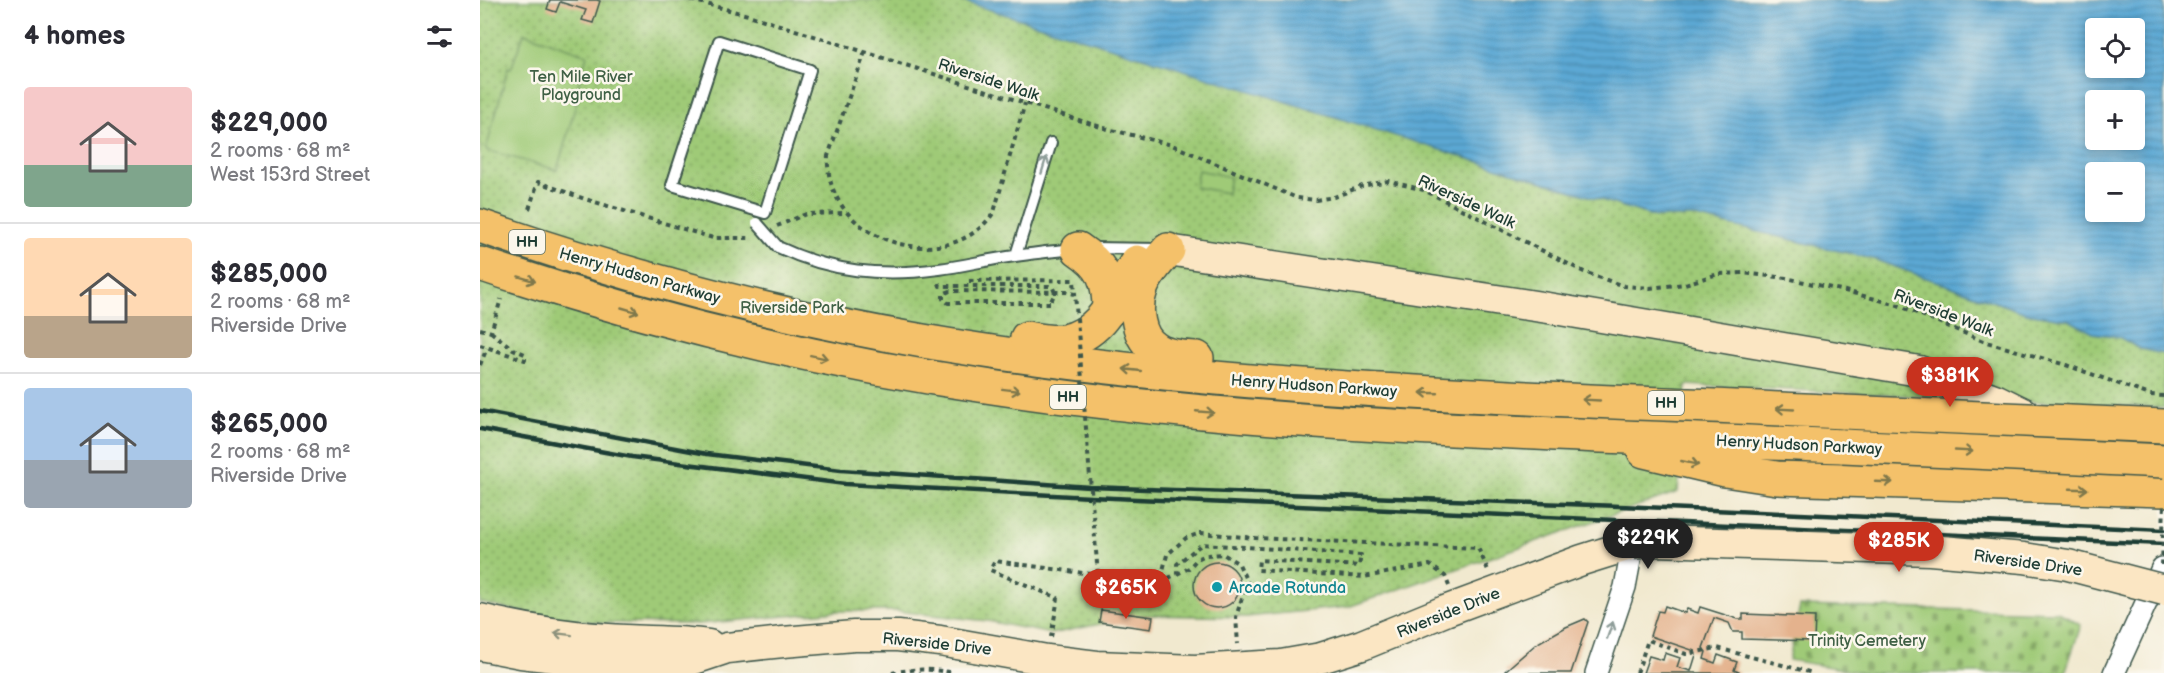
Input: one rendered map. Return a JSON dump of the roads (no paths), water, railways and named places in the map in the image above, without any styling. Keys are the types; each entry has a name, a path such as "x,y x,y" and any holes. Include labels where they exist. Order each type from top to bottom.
{"highway":[{"name":"Henry Hudson Parkway","path":"480,226 574,257 783,313 922,341 1127,369 1358,390 2164,426"},
{"path":"1078,249 1093,259 1101,268 1109,292 1109,310"},
{"path":"922,341 1001,334 1063,342 1073,339 1100,322 1142,256 1150,252 1168,250"},
{"path":"1168,250 1147,277 1138,302 1141,329 1147,342 1156,350 1178,356 1256,364 1358,390"},
{"name":"Henry Hudson Parkway","path":"480,264 573,294 713,333 853,364 994,388 1140,406 1283,419 2164,461"},
{"path":"1572,434 1694,464 1777,478 2164,490"}],"main road":[{"path":"1168,250 1548,308 1919,371 1951,371 2004,385 2164,466"},
{"path":"1919,371 1998,400 2164,482"},
{"name":"Riverside Drive","path":"480,645 560,658 626,662 682,641 727,648 824,638 898,636 1047,660 1109,666 1195,670 1281,664 1322,658 1362,645 1445,611 1603,552 1656,541 1930,550 2024,558 2163,579"},
{"name":"Riverside Drive","path":"480,619 519,628 626,662"}],"street":[{"path":"1596,673 1625,587 1633,544"},
{"path":"2114,673 2163,579"}],"lane":[{"path":"719,41 810,70 765,213 752,209 672,185 719,41"},
{"path":"1016,255 1051,143"},
{"path":"752,209 757,223 778,247 805,260 852,271 889,273 939,269 1016,255 1094,247 1168,250"}],"water":[{"path":"959,0 2164,0 2164,354 2140,349 2119,337 2093,333 2069,320 2026,313 1873,259 1696,217 1656,217"}],"railway":[{"path":"480,411 707,454 841,470 1090,487 1620,506 2164,530"},
{"path":"480,429 632,457 845,484 1091,497 2164,544"}],"place":[{"name":"Arcade Rotunda","path":"1217,587"}],"park label":[{"name":"Ten Mile River Playground","path":"581,85"},
{"name":"Riverside Park","path":"792,307"},
{"name":"Trinity Cemetery","path":"1867,640"}]}
